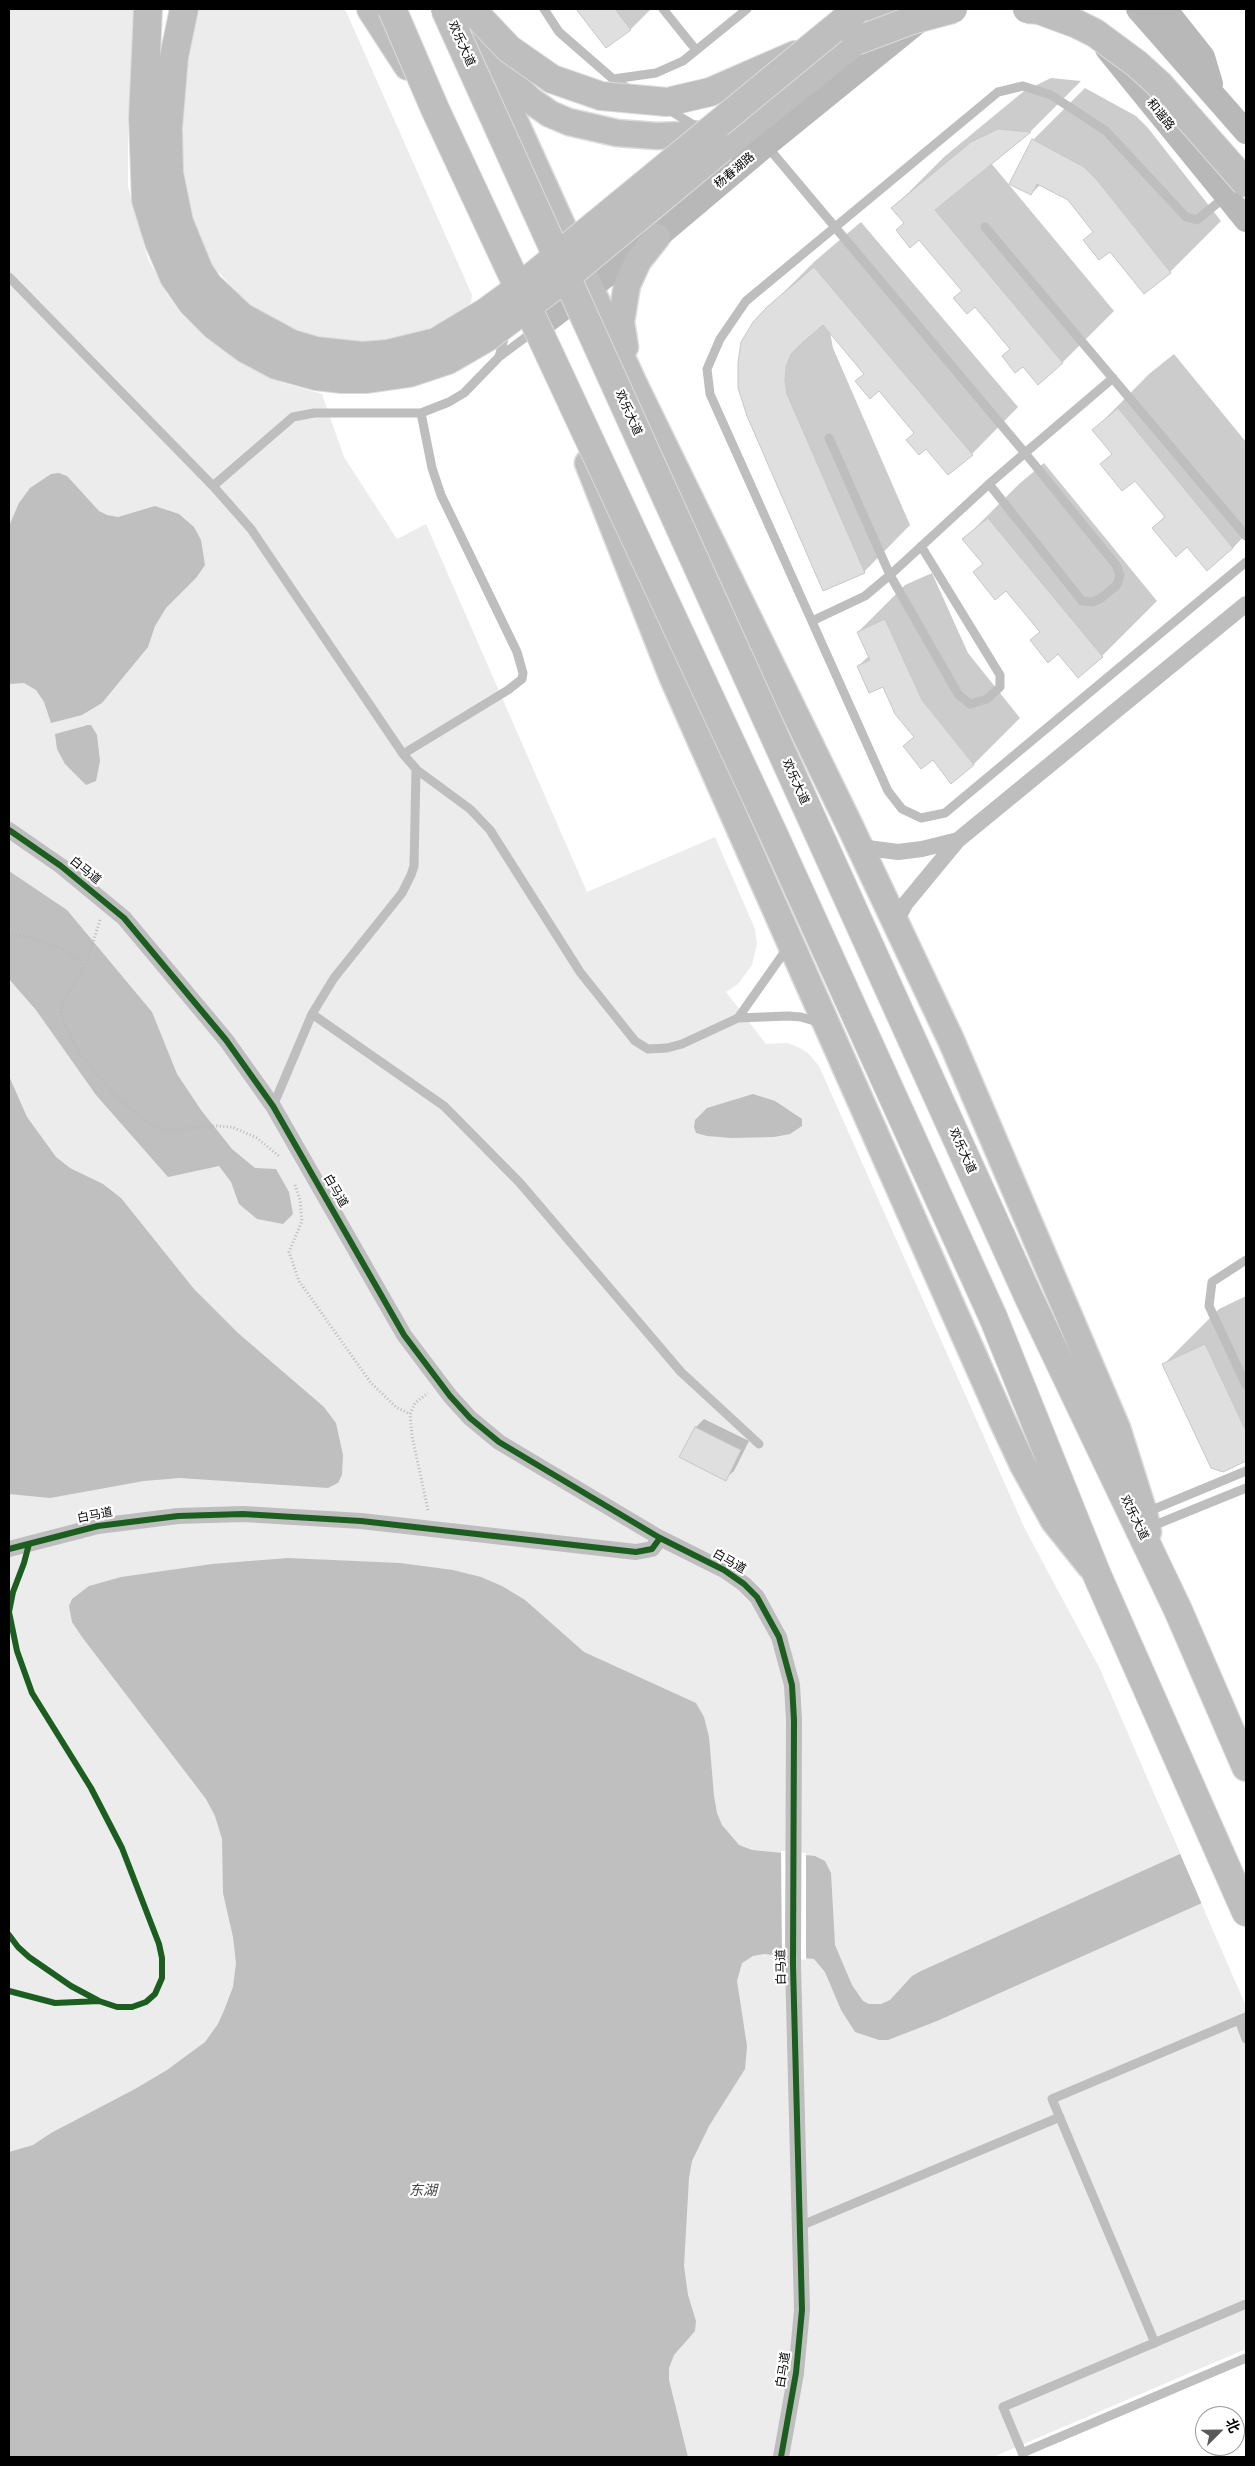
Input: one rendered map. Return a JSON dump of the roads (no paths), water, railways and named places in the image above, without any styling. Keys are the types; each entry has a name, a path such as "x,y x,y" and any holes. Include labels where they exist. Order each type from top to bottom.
{"highway":[{"path":"148,9 143,118 146,200 159,242 174,277 192,303 246,349 276,365 316,376 342,379 367,379 409,374 448,360 486,338 565,278 896,9"},
{"path":"184,9 174,57 168,128 168,166 175,211 187,247 199,270 227,305 242,317 276,337 316,351 362,356 387,354 423,347 436,342 486,312 516,290 858,9"},
{"path":"371,9 436,108"},
{"path":"392,9 436,108 769,824 993,1317 1122,1633 1246,1912"},
{"name":"欢乐大道","path":"445,9 1030,1300 1147,1531 1178,1610 1246,1767"},
{"path":"471,9 509,49 552,79 601,96 622,99 667,102 688,99 737,82 810,48"},
{"path":"856,41 912,20 953,9"},
{"path":"1026,9 1039,10 1077,24 1095,33 1137,64 1159,84 1236,189"}],"main road":[{"path":"396,9 517,293 535,330 672,676 789,944 1023,1466 1054,1521 1097,1574"},
{"name":"欢乐大道","path":"464,9 634,384 860,847 951,1040 1117,1428 1147,1531"},
{"path":"517,293 802,60 858,9"},
{"name":"杨春湖路","path":"535,330 656,237 934,9"},
{"name":"和谐路","path":"1074,9 1236,189 1246,220"},
{"path":"1138,9 1246,132"},
{"path":"1165,9 1203,57 1215,96"},
{"path":"482,50 530,100 550,114 569,122 617,133 658,136 710,134"},
{"path":"634,384 621,322 623,302 627,285 638,262 656,237"}],"street":[{"path":"895,922 906,903 958,840 1246,604"},
{"name":"白马道","path":"9,830 61,866 124,918 226,1040 273,1106 404,1335 440,1384 470,1418 499,1442 660,1538 724,1570 744,1584 757,1597 779,1637 792,1685 794,1720 793,1964 802,2310 800,2339 781,2457"},
{"path":"860,847 898,852 922,849 958,840"},
{"name":"白马道","path":"9,1549 98,1526 178,1516 243,1514 361,1521 636,1552 652,1549 660,1538"}],"lane":[{"path":"544,9 559,32 613,79 710,134"},
{"path":"663,9 696,50"},
{"path":"613,79 656,73 683,61 747,9"},
{"path":"1236,189 1197,220 1186,217 1106,131 1051,95 1023,86 998,92 746,301 720,339 707,369 710,394 888,791 902,809 921,818 945,813 1246,562"},
{"path":"766,145 1025,453 1116,565 1120,575 1117,585 1102,598 1092,602 1082,601 989,484"},
{"path":"985,228 1246,536"},
{"path":"9,277 213,486 251,529 403,754 416,770 470,809 490,830 580,972 634,1041 648,1048 667,1048 682,1044 738,1018 794,1017 826,1025"},
{"path":"499,358 517,293"},
{"path":"213,486 294,417 314,413 421,413 449,402 464,393 499,358 535,330"},
{"path":"812,621 865,596 989,484 1113,378"},
{"path":"403,754 508,690 522,679 523,673 517,652 440,495 432,468 421,413"},
{"path":"829,438 890,575 958,694 970,704 986,699 1000,687 1000,675 921,546"},
{"path":"273,1106 312,1014 334,978 402,893 409,880 414,866 416,770"},
{"path":"738,1018 789,944"},
{"path":"312,1014 444,1106 520,1183 681,1372 759,1444"},
{"path":"1246,1260 1212,1282 1209,1306 1246,1385"},
{"path":"1147,1531 1246,1471"},
{"path":"1147,1531 1246,1488"},
{"path":"1155,2343 1052,2099 1242,2019 1246,2039"},
{"path":"800,2226 1060,2116"},
{"path":"1246,2304 1003,2407 1023,2455 1246,2358"}],"water":[{"path":"59,473 67,476 99,511 107,515 118,517 155,506 179,514 194,527 201,540 205,565 196,578 166,608 155,626 148,647 102,703 82,715 51,723 44,702 36,690 24,683 9,684 9,526 19,503 30,488 51,474"},
{"path":"91,725 97,735 100,761 96,781 86,785 65,764 57,749 55,734"},
{"path":"9,871 67,910 152,1012 177,1074 201,1110 232,1149 255,1168 276,1169 289,1192 293,1214 283,1224 257,1219 239,1204 231,1182 219,1166 168,1177 96,1095 36,1010 9,979"},
{"path":"9,1076 27,1117 56,1157 70,1168 103,1184 121,1198 194,1289 238,1333 324,1407 336,1423 343,1455 342,1475 338,1483 328,1488 180,1478 144,1481 50,1498 9,1494"},
{"path":"753,1094 775,1101 802,1119 802,1126 790,1134 774,1137 731,1138 696,1133 694,1127 695,1120 707,1108"},
{"name":"东湖","path":"288,1558 400,1563 453,1570 481,1577 502,1586 525,1600 584,1652 696,1703 704,1717 709,1737 714,1796 717,1813 722,1825 739,1845 752,1850 815,1856 825,1861 831,1873 835,1945 852,1985 863,2001 869,2004 881,2004 890,2000 912,1976 921,1971 1180,1854 1144,1770 1202,1903 937,2021 888,2040 879,2040 855,2032 841,2010 825,1972 814,1959 764,1954 753,1956 742,1963 737,1981 747,2046 745,2069 709,2126 692,2161 689,2178 684,2266 688,2295 696,2321 695,2331 674,2355 669,2368 669,2380 688,2457 9,2457 9,2152 33,2145 51,2133 135,2089 167,2070 205,2042 218,2024 225,2008 233,1987 236,1963 233,1937 223,1893 222,1839 215,1816 206,1799 82,1637 72,1622 69,1606 72,1599 89,1586 121,1577 212,1564"}]}
